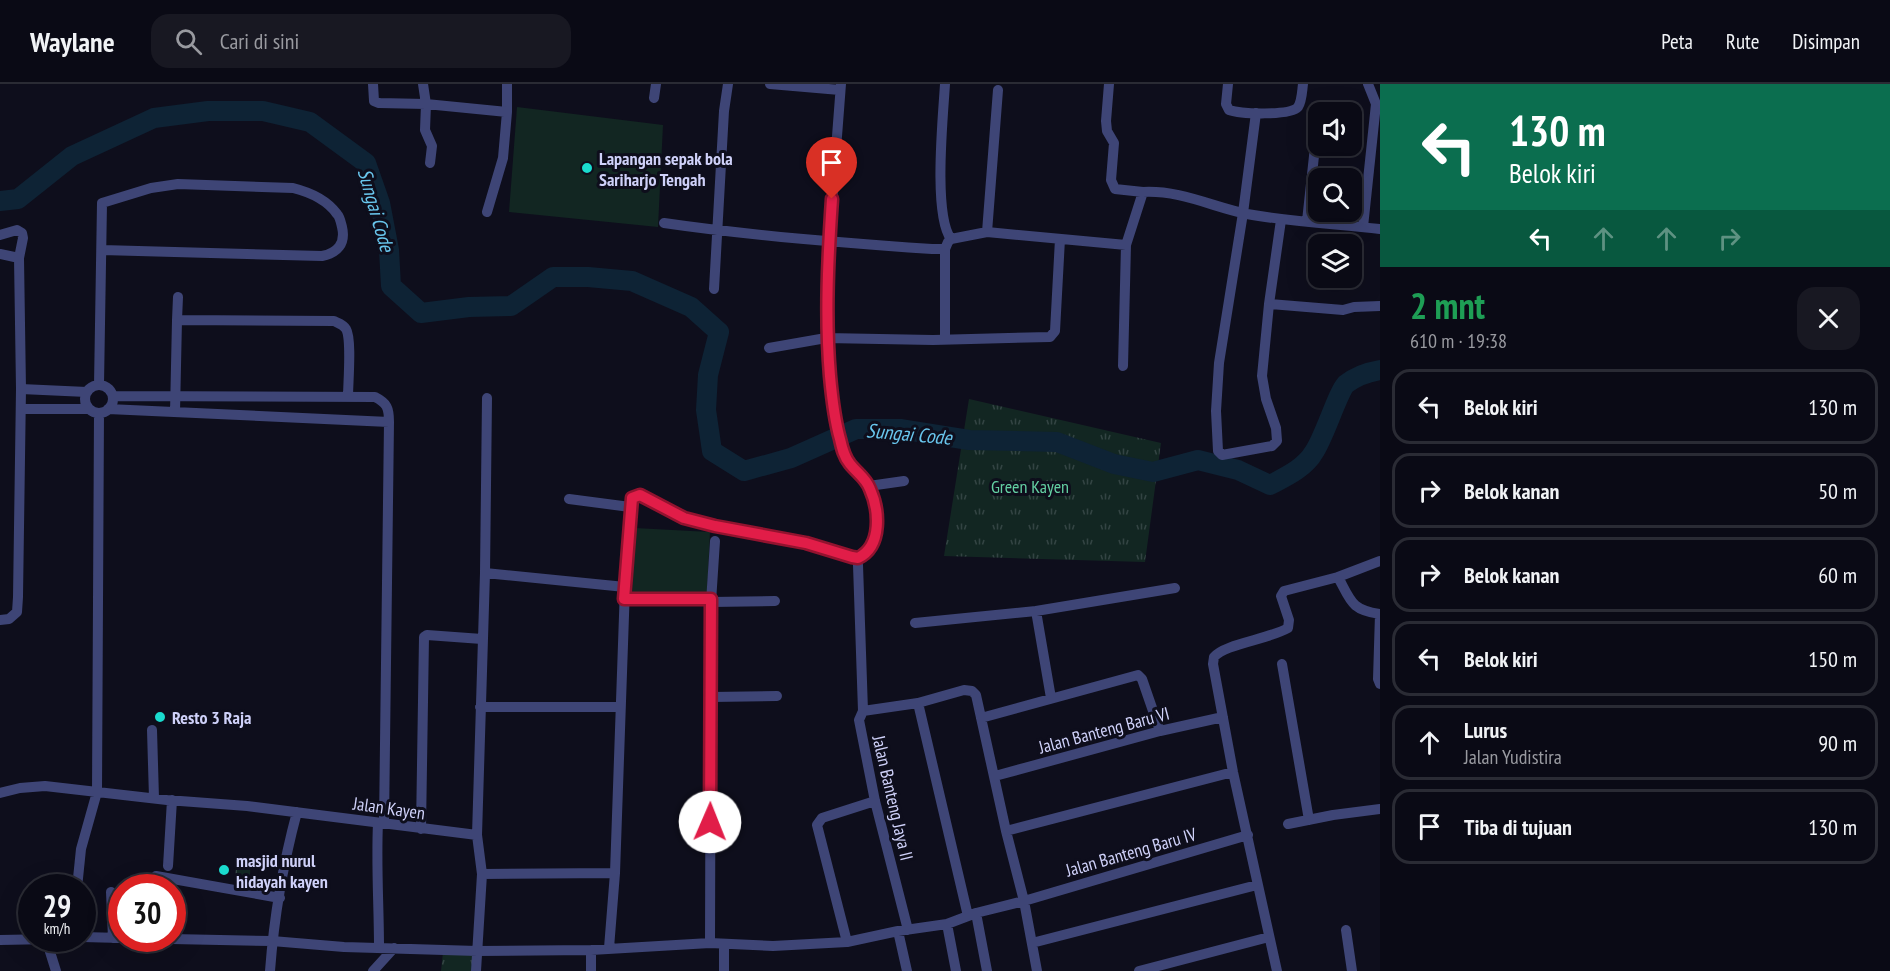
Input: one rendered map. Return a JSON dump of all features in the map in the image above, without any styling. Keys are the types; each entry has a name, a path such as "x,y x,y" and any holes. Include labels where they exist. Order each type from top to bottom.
{"street":[{"path":"373,84 374,101 507,112"},
{"path":"423,84 426,104 425,130 432,146 430,163"},
{"path":"487,212 500,172 507,112 507,84"},
{"path":"654,98 656,84"},
{"path":"714,289 724,111 728,84"},
{"path":"609,948 615,873 624,599 632,498 640,495 684,518 806,543 858,558 868,550 876,531 876,505 869,486 843,452 834,421 826,338 829,243 841,87 770,84"},
{"path":"945,84 941,207 948,244 945,339"},
{"path":"1109,84 1106,121 1107,130 1114,143 1111,180 1115,189 1196,198 1243,213 1281,220 1380,229"},
{"path":"1228,84 1228,110 1235,113 1287,112 1296,109 1300,104 1303,84"},
{"path":"1363,227 1376,104 1368,84"},
{"path":"987,232 998,90"},
{"path":"1256,113 1219,363 1217,421 1218,451 1222,455 1272,447 1277,441 1276,428 1263,389 1262,376 1281,220"},
{"path":"1306,221 1314,156"},
{"path":"99,385 102,203 151,188 178,184 293,188 309,192 339,215 344,234 340,248 333,254 322,256 102,250"},
{"path":"1123,366 1126,245 1143,192"},
{"path":"664,223 829,243 948,244 987,232 1126,245"},
{"path":"0,235 17,230 22,233 23,238 20,258 21,409 17,612 9,619 0,620"},
{"path":"769,348 826,338 945,339 1050,336 1054,334 1060,239"},
{"path":"0,254 20,258"},
{"path":"176,412 178,297"},
{"path":"1269,304 1343,310 1354,307 1380,306"},
{"path":"177,320 333,321 341,324 349,339 348,397"},
{"path":"99,385 108,388 113,396 111,405 99,410 85,402 90,388 99,385"},
{"path":"21,389 87,392"},
{"path":"113,396 375,397 385,401 389,409 381,824 376,862 379,878 379,948"},
{"path":"244,396 244,415"},
{"path":"263,396 263,416"},
{"path":"476,971 482,874 477,835 485,573 487,398"},
{"path":"21,409 176,412 389,422"},
{"path":"78,874 81,849 97,792 99,410"},
{"path":"869,486 904,481"},
{"path":"569,499 630,507"},
{"path":"710,943 711,600 716,541"},
{"path":"1277,971 1233,772 1213,664 1216,653 1284,631 1289,624 1282,593 1338,577 1380,561"},
{"name":"Jalan Banteng Jaya II","path":"858,565 863,711 859,720 903,930 907,971"},
{"path":"485,573 625,586"},
{"path":"1338,577 1350,599 1361,612 1380,614 1378,679 1380,684"},
{"path":"915,623 1036,611 1175,588"},
{"path":"624,599 775,601"},
{"path":"1036,611 1051,698"},
{"path":"421,829 424,637 427,635 482,639"},
{"path":"1282,664 1309,820"},
{"path":"981,718 1138,675 1142,680 1160,731"},
{"path":"863,711 918,703 964,690 972,691 976,695 1024,901 1037,971"},
{"path":"711,698 777,696"},
{"path":"918,703 987,971"},
{"path":"480,707 620,706"},
{"name":"Jalan Banteng Baru VI","path":"995,776 1160,731 1223,717"},
{"path":"152,730 154,798"},
{"path":"1006,831 1233,772"},
{"name":"Jalan Kayen","path":"0,793 20,788 45,786 247,806 477,835"},
{"path":"168,866 172,800"},
{"path":"847,942 817,825 822,819 875,801"},
{"path":"1288,824 1380,809"},
{"path":"270,971 282,874 297,812"},
{"name":"Jalan Banteng Baru IV","path":"186,939 477,951 591,950 710,943 773,946 847,942 903,930 947,924 972,914 1024,901 1248,835"},
{"path":"482,874 615,873"},
{"path":"186,881 280,898"},
{"path":"1032,943 1257,885"},
{"path":"947,924 956,971"},
{"path":"1346,930 1352,971"},
{"path":"1140,971 1269,937"},
{"path":"0,940 18,940"},
{"path":"724,944 724,971"},
{"path":"373,971 394,948"},
{"path":"591,950 591,971"},
{"path":"50,952 56,971"}],"green space":[{"name":"Lapangan sepak bola Sariharjo Tengah","path":"517,107 663,125 658,227 509,212"},
{"name":"Green Kayen","path":"969,399 1161,443 1145,562 944,556"},
{"path":"635,528 710,532 707,596 632,593"},
{"path":"237,858 251,859 249,889 234,889"},
{"path":"443,952 472,953 472,971 441,971"}],"waterway":[{"name":"Sungai Code","path":"0,201 18,199 72,156 154,118 208,111 263,111 310,122 366,163 380,203 389,250 391,286 421,313 469,307 511,306 553,277 632,281 691,307 719,332 708,375 706,410 712,451 744,471 791,458 856,429 900,429 969,440 1057,442 1114,464 1153,472 1198,460 1238,470 1270,485 1294,472 1310,458 1346,384 1362,375 1380,370"}],"place":[{"name":"Lapangan sepak bola Sariharjo Tengah","path":"587,168"},
{"name":"Resto 3 Raja","path":"160,717"},
{"name":"masjid nurul hidayah kayen","path":"224,870"}],"route":[{"path":"710,822 711,599 624,599 630,507 632,498 637,494 684,518 715,526 806,543 858,558 868,550 876,531 876,505 869,486 843,452 834,421 826,338 832,199"}]}
